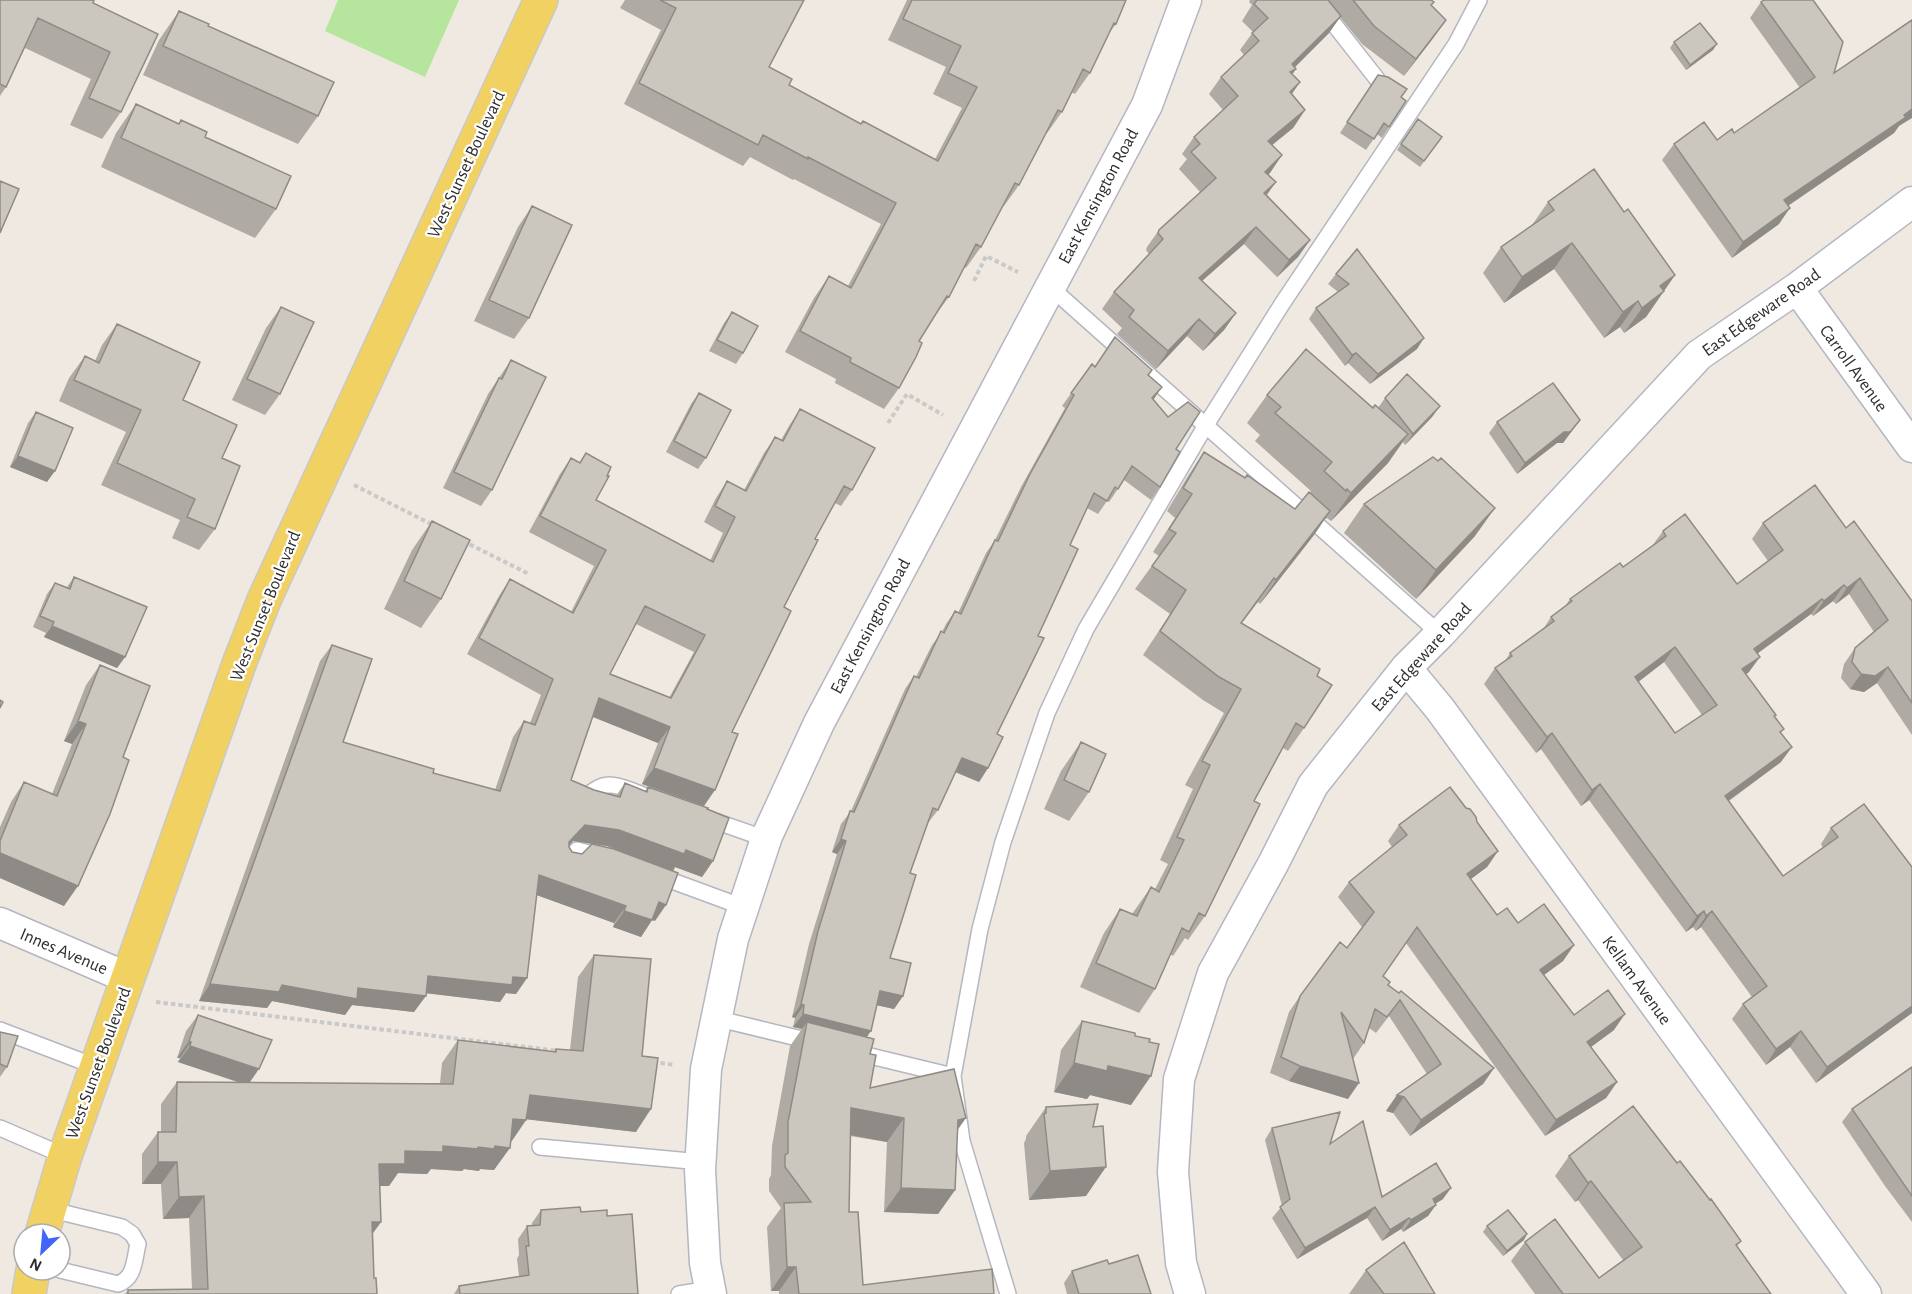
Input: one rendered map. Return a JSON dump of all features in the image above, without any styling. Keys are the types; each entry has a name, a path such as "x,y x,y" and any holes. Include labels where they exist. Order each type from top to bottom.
{"main road":[{"name":"West Sunset Boulevard","path":"45,1221 64,1156 239,664 264,600 541,0"}],"street":[{"name":"East Kensington Road","path":"711,1292 705,1263 700,1161 706,1069 733,939 766,839 819,723 1147,105 1186,0"},
{"name":"East Edgeware Road","path":"1190,1294 1181,1263 1173,1172 1179,1078 1213,973 1313,785 1406,668 1699,355 1797,288 1912,202"},
{"name":"Carroll Avenue","path":"1797,288 1912,447"},
{"name":"Kellam Avenue","path":"1406,668 1447,718 1866,1294"},
{"name":"Innes Avenue","path":"0,923 125,988"}],"lane":[{"path":"1316,0 1377,79"},
{"path":"1008,1294 962,1142 953,1076 980,929 1003,842 1047,712 1086,629 1206,425 1281,304 1456,44 1479,0"},
{"path":"1049,286 1440,634"},
{"path":"586,797 601,785 613,784 657,800"},
{"path":"690,812 766,839"},
{"path":"567,861 577,849 615,860"},
{"path":"644,871 743,907"},
{"path":"715,1018 953,1076"},
{"path":"0,1030 96,1067"},
{"path":"0,1128 64,1156"},
{"path":"540,1147 700,1161"},
{"path":"72,1223 122,1227 132,1234 138,1244 131,1276 126,1281 118,1284 72,1273"},
{"path":"679,1294 711,1292"}],"path":[{"path":"974,281 986,256 1018,272"},
{"path":"888,423 907,394 943,415"},
{"path":"324,470 437,528"},
{"path":"458,538 529,574"},
{"path":"125,988 567,1052"},
{"path":"649,1062 706,1069"}],"green space":[{"path":"338,0 459,0 425,77 325,31"}],"building":[{"path":"0,0 92,0 93,3 158,34 121,112 89,98 110,52 38,18 6,87 0,84"},
{"path":"660,0 804,0 769,67 792,79 789,85 861,124 863,121 938,161 977,87 948,73 961,46 903,19 912,0 1126,0 1090,73 1083,69 1062,112 1058,110 1019,185 1015,183 981,247 976,244 949,297 947,296 919,341 922,343 899,388 850,362 851,358 800,331 829,276 851,288 896,203 763,135 758,145 639,83 676,8"},
{"path":"1257,0 1328,0 1341,16 1292,64 1296,69 1290,72 1300,82 1290,92 1305,110 1268,141 1282,155 1265,172 1276,182 1264,193 1310,240 1289,260 1256,227 1199,278 1236,313 1215,334 1199,319 1168,351 1129,317 1134,310 1114,292 1163,239 1158,233 1159,230 1216,178 1191,152 1200,144 1194,137 1238,96 1221,77 1259,41 1252,33 1268,18 1254,4"},
{"path":"1353,0 1431,0 1434,2 1431,5 1446,20 1416,59 1374,26"},
{"path":"1764,0 1813,0 1843,42 1834,73 1912,20 1912,109 1904,115 1906,117 1784,200 1790,208 1743,242 1674,144 1704,122 1717,140 1732,129 1734,133 1815,77 1761,2"},
{"path":"179,11 334,82 318,116 163,46"},
{"path":"1700,23 1717,44 1690,65 1674,42"},
{"path":"1378,75 1388,77 1407,89 1401,97 1406,101 1389,127 1384,123 1374,139 1347,122"},
{"path":"136,104 179,124 181,120 207,132 205,137 291,176 276,209 121,138"},
{"path":"1418,119 1442,137 1424,161 1401,144"},
{"path":"1594,169 1624,212 1628,209 1675,275 1660,286 1664,291 1642,308 1638,301 1623,312 1572,243 1522,277 1501,247 1554,210 1548,202"},
{"path":"0,181 19,189 0,233"},
{"path":"532,206 572,225 529,318 489,300"},
{"path":"1357,249 1424,338 1378,374 1356,353 1352,355 1316,308 1349,284 1336,274"},
{"path":"281,307 314,322 280,394 247,379"},
{"path":"732,312 758,326 743,353 717,340"},
{"path":"117,324 200,362 183,400 237,425 222,458 240,466 215,529 187,517 195,499 117,463 141,410 74,380 85,356 99,363"},
{"path":"1115,337 1152,370 1148,375 1162,387 1152,398 1168,417 1188,402 1200,412 1176,449 1180,452 1160,487 1132,466 1118,489 1115,487 1107,501 1094,493 1070,545 1078,549 1038,636 1044,638 997,734 1003,737 988,768 962,758 938,810 933,808 910,873 916,875 890,958 911,963 903,996 880,991 871,1031 803,1014 804,1005 801,1004 818,931 846,841 841,839 850,811 854,812 914,676 919,678 941,631 944,633 955,611 961,614 995,540 998,541 1030,474 1074,395 1071,393 1092,364 1095,367"},
{"path":"1306,349 1373,408 1375,405 1408,434 1351,493 1324,471 1332,462 1275,413 1281,407 1267,395"},
{"path":"511,360 546,377 492,490 454,472 499,378 502,379"},
{"path":"1407,374 1440,406 1413,434 1385,398"},
{"path":"1553,383 1580,420 1570,432 1564,432 1525,463 1497,422"},
{"path":"699,393 731,410 706,458 674,441"},
{"path":"800,409 875,448 852,490 844,486 815,539 818,540 784,607 791,611 732,732 738,734 715,790 654,768 670,727 599,698 571,780 594,790 620,797 625,783 647,792 648,787 708,808 729,818 713,861 686,850 684,854 619,830 585,825 569,842 572,852 582,854 592,844 614,849 678,873 666,905 659,902 652,920 624,911 626,906 539,875 527,978 513,977 512,985 428,976 426,996 358,988 357,999 282,985 279,992 210,984 332,645 372,659 343,742 434,769 433,773 500,791 524,721 535,725 553,679 479,638 510,579 573,613 606,550 540,516 571,458 580,463 586,453 611,467 607,476 609,476 596,500 713,562 735,517 715,506 727,481 746,491 775,437 783,441","holes":["645,606 705,635 671,698 610,674"]},
{"path":"36,412 73,428 55,471 18,456"},
{"path":"1204,452 1245,478 1247,475 1295,509 1309,492 1330,511 1276,580 1274,578 1241,623 1320,669 1317,676 1332,685 1304,728 1296,723 1254,801 1260,804 1205,916 1199,913 1189,932 1182,928 1155,989 1096,963 1120,909 1137,916 1151,887 1159,892 1184,840 1177,837 1210,765 1202,761 1241,689 1219,677 1160,631 1186,590 1152,566 1176,533 1169,529 1192,494 1183,488"},
{"path":"1433,457 1438,461 1441,458 1495,508 1436,570 1364,504"},
{"path":"1815,485 1846,528 1854,521 1912,601 1912,703 1888,667 1875,676 1861,674 1852,662 1855,648 1888,620 1860,578 1847,588 1844,585 1824,601 1822,599 1754,649 1760,657 1742,669 1776,715 1774,716 1784,729 1780,732 1792,747 1725,796 1783,876 1838,837 1831,828 1864,804 1912,867 1912,1006 1827,1067 1801,1031 1776,1049 1743,1004 1767,986 1712,911 1706,916 1704,911 1697,916 1600,784 1592,790 1552,733 1547,737 1495,668 1512,656 1510,653 1554,621 1551,617 1572,601 1570,599 1620,563 1623,567 1666,536 1663,531 1685,514 1737,584 1783,550 1763,523","holes":["1675,647 1717,705 1675,733 1635,677"]},
{"path":"432,521 470,540 441,599 404,581"},
{"path":"74,577 147,607 125,657 52,626 54,622 40,616 55,583 70,589"},
{"path":"100,665 150,686 123,757 129,760 110,814 78,886 0,853 0,841 24,782 57,796 86,724 78,721"},
{"path":"1081,742 1106,754 1089,792 1064,780"},
{"path":"1450,787 1476,817 1477,822 1498,851 1467,874 1497,915 1507,908 1518,923 1544,904 1574,945 1540,970 1574,1015 1608,990 1625,1014 1587,1042 1617,1082 1556,1120 1417,927 1383,976 1390,982 1388,985 1399,993 1401,991 1494,1068 1421,1120 1404,1097 1397,1095 1441,1064 1400,1000 1387,1017 1375,1009 1364,1043 1341,1012 1359,1083 1300,1066 1281,1057 1300,996 1340,942 1347,948 1374,912 1349,882 1407,835 1399,825"},
{"path":"594,955 651,959 642,1056 658,1058 651,1109 530,1095 526,1120 513,1119 510,1148 495,1146 494,1149 478,1147 478,1149 443,1146 443,1152 405,1151 405,1164 379,1164 381,1222 372,1222 374,1278 376,1278 377,1294 128,1294 128,1290 208,1289 204,1196 179,1197 177,1162 158,1162 158,1132 176,1132 177,1082 453,1084 458,1040 556,1052 556,1049 583,1051"},
{"path":"198,1015 272,1040 259,1069 190,1046 189,1041"},
{"path":"1082,1021 1135,1033 1135,1036 1150,1039 1149,1042 1159,1044 1151,1076 1108,1066 1107,1071 1074,1063"},
{"path":"807,1022 874,1039 870,1054 876,1055 870,1088 954,1069 966,1118 958,1120 955,1190 901,1188 904,1118 851,1108 849,1212 858,1212 863,1285 992,1269 994,1294 799,1294 796,1267 787,1267 784,1203 811,1202 785,1167 785,1155 788,1153 788,1122"},
{"path":"0,1032 18,1036 7,1067 0,1064"},
{"path":"1912,1067 1912,1196 1852,1109"},
{"path":"1098,1104 1093,1127 1103,1126 1106,1167 1050,1171 1044,1114 1046,1107"},
{"path":"1633,1106 1677,1163 1680,1161 1711,1199 1741,1241 1736,1245 1771,1294 1563,1294 1525,1242 1555,1219 1599,1278 1642,1247 1591,1181 1588,1183 1569,1156"},
{"path":"1340,1112 1330,1144 1363,1121 1382,1197 1436,1163 1451,1188 1433,1199 1436,1205 1390,1230 1375,1207 1305,1248 1280,1207 1290,1199 1272,1128"},
{"path":"580,1207 581,1212 607,1210 607,1216 632,1214 638,1294 460,1294 459,1286 529,1275 526,1246 529,1246 527,1226 540,1225 541,1210"},
{"path":"1508,1210 1527,1234 1507,1251 1487,1226"},
{"path":"1404,1242 1435,1294 1384,1294 1366,1270"},
{"path":"1138,1255 1151,1294 1079,1294 1072,1271 1107,1260 1109,1264"}]}
